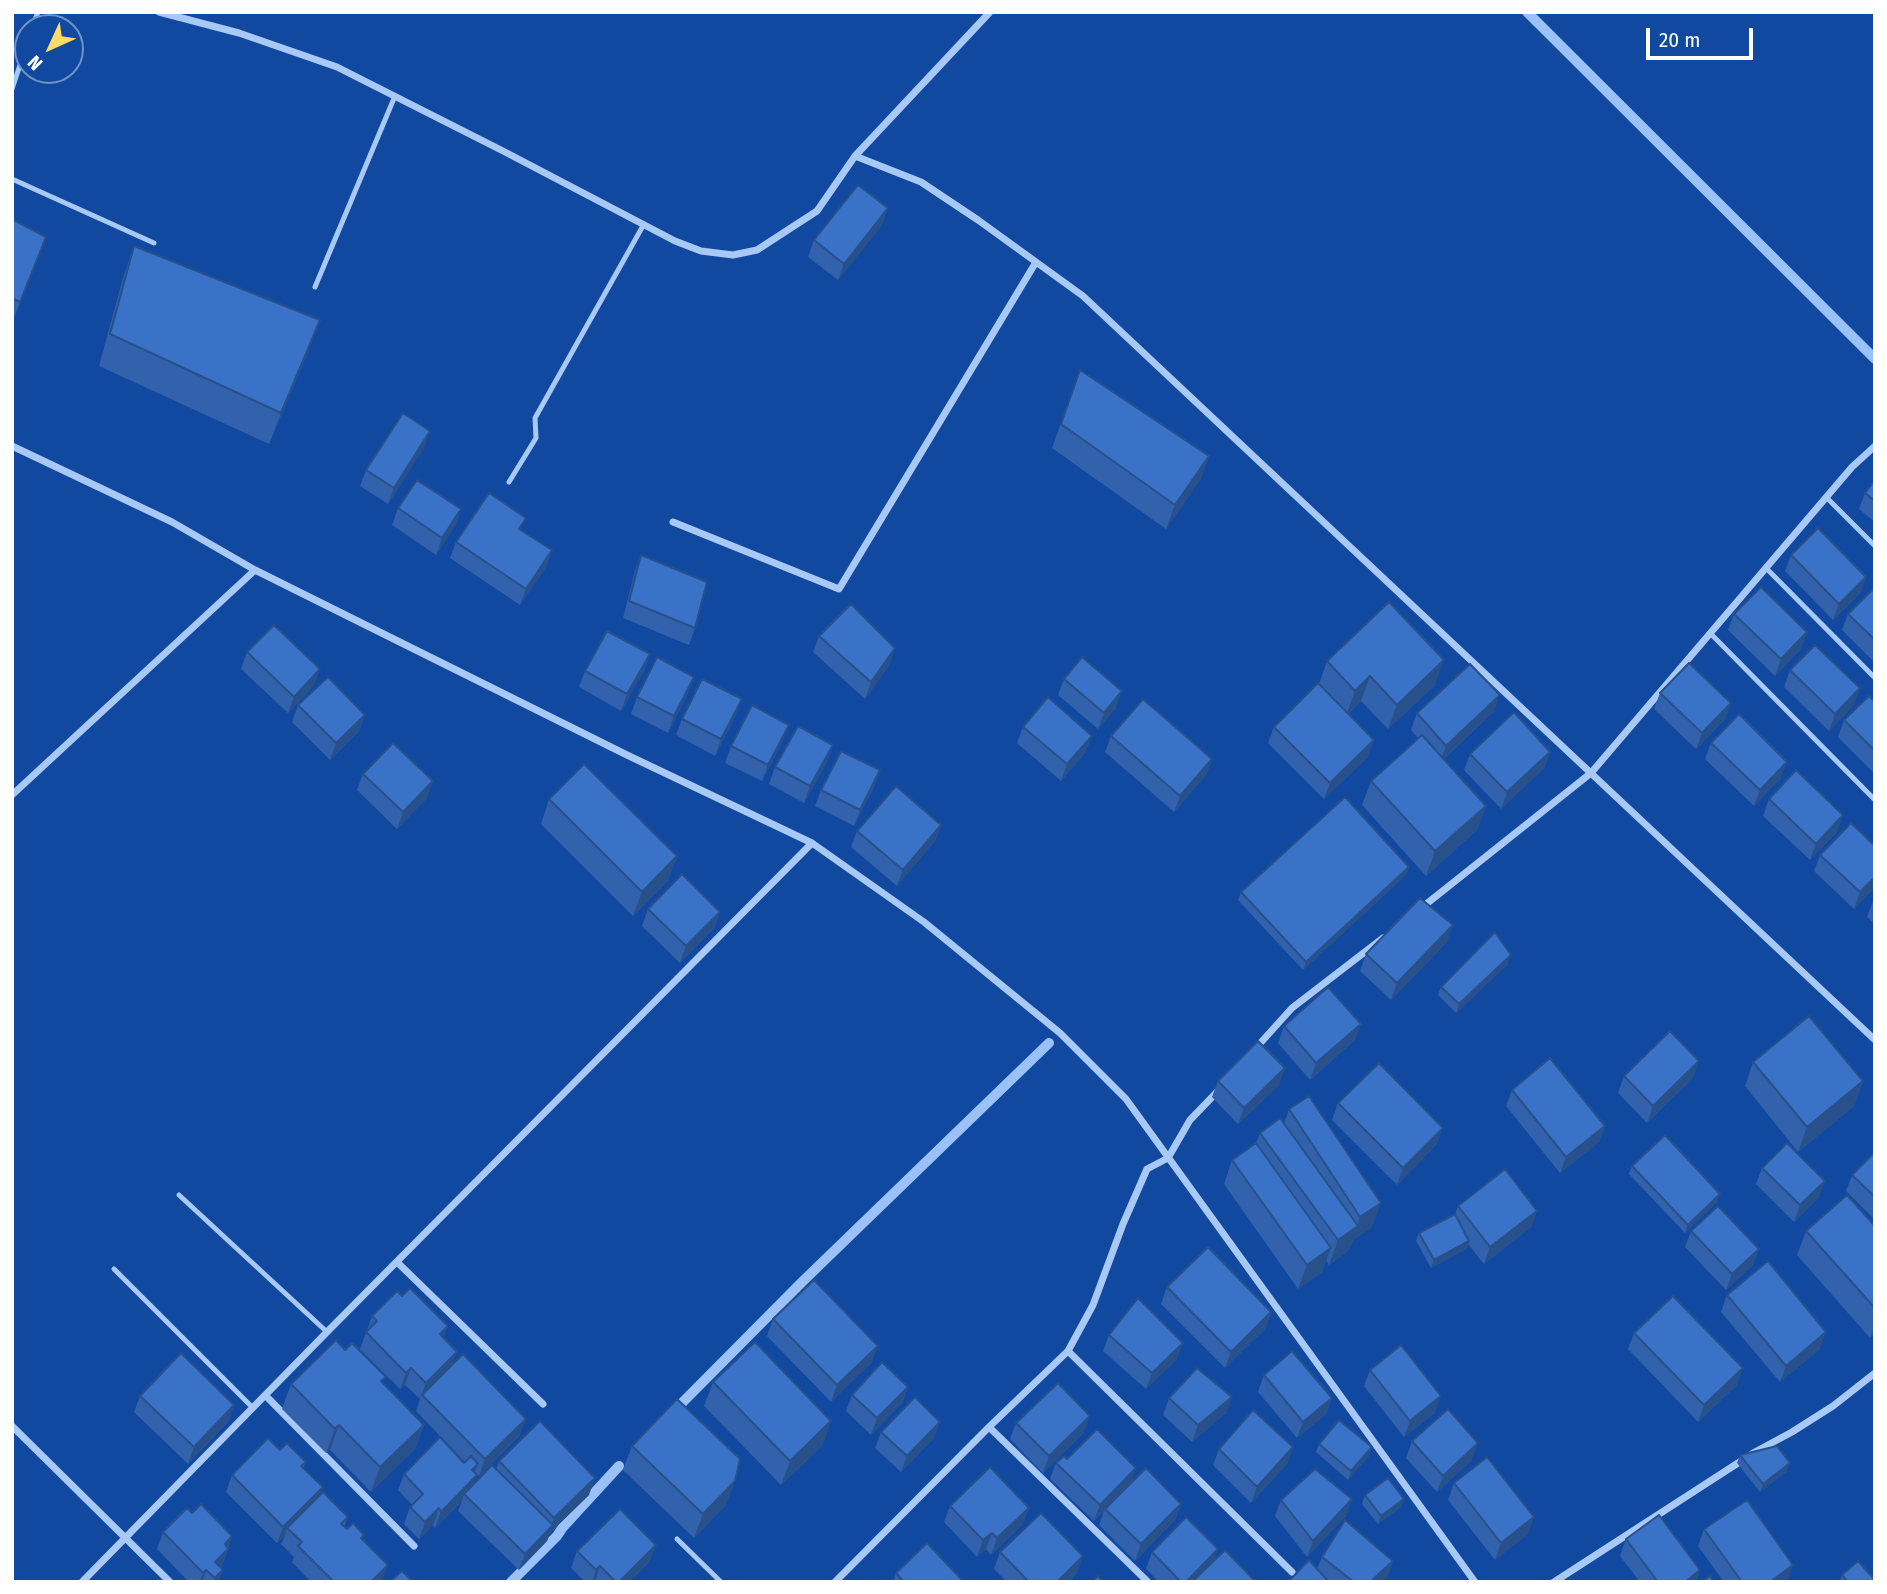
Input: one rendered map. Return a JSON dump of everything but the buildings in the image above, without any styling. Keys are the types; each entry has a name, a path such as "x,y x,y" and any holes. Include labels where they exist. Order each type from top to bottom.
{"street":[{"path":"159,12 239,33 337,67 675,241 701,251 733,255 757,250 817,211 855,156 990,12"},
{"path":"855,156 921,182 1083,296 1875,1040"},
{"path":"673,522 839,589 1036,262"},
{"path":"12,446 172,522 255,570 627,755 812,843 924,922 1060,1033 1126,1099 1475,1582"},
{"path":"1414,915 1591,773 1852,467 1875,446"},
{"path":"12,795 255,570"},
{"path":"82,1582 812,843"},
{"path":"1248,1057 1292,1007 1392,932"},
{"path":"835,1582 1068,1351 1093,1305 1147,1169 1168,1158 1190,1121 1221,1087"},
{"path":"397,1262 543,1404"},
{"path":"1068,1351 1292,1572"},
{"path":"1554,1582 1755,1452 1823,1412 1875,1373"},
{"path":"265,1396 414,1546"},
{"path":"12,1426 170,1582"},
{"path":"989,1427 1147,1582"}],"lane":[{"path":"315,287 394,96"},
{"path":"12,179 154,243"},
{"path":"509,482 536,438 535,418 644,224"},
{"path":"1827,498 1875,546"},
{"path":"1767,569 1875,678"},
{"path":"1710,634 1875,800"},
{"path":"179,1195 327,1332"},
{"path":"114,1269 253,1408"},
{"path":"677,1539 721,1582"}],"waterway":[{"path":"1527,12 1875,359"},
{"path":"672,1413 802,1282 1049,1043"},
{"path":"511,1582 557,1536 619,1466"}]}
